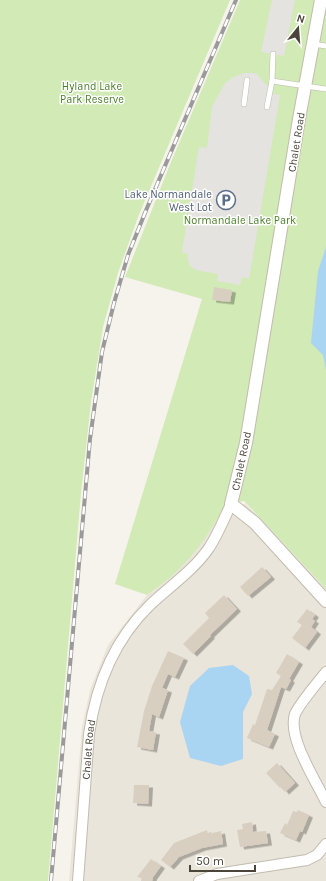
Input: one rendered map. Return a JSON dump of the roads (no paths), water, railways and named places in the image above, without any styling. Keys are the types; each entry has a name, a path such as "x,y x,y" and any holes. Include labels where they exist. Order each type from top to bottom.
{"street":[{"name":"Chalet Road","path":"78,881 92,710 108,664 119,643 134,623 195,564 209,548 231,504 246,443 305,85 321,0"},
{"path":"231,504 256,523 326,602"},
{"path":"326,672 296,714 293,724 294,735 298,745 326,802"},
{"path":"199,881 217,874 308,860 317,855 326,844"}],"lane":[{"path":"312,44 326,46"},
{"path":"266,107 272,81 273,54"},
{"path":"244,104 247,80"},
{"path":"272,81 326,89"}],"water":[{"path":"326,247 326,370 323,355 311,343 318,271"},
{"path":"233,665 249,676 252,694 243,712 243,759 221,766 190,758 180,722 190,686 209,668"}],"railway":[{"path":"51,881 90,439 102,352 128,255 236,0"}],"place":[{"name":"Lake Normandale West Lot","path":"226,200"}],"park label":[{"name":"Hyland Lake Park Reserve","path":"92,92"},
{"name":"Normandale Lake Park","path":"240,220"}]}
